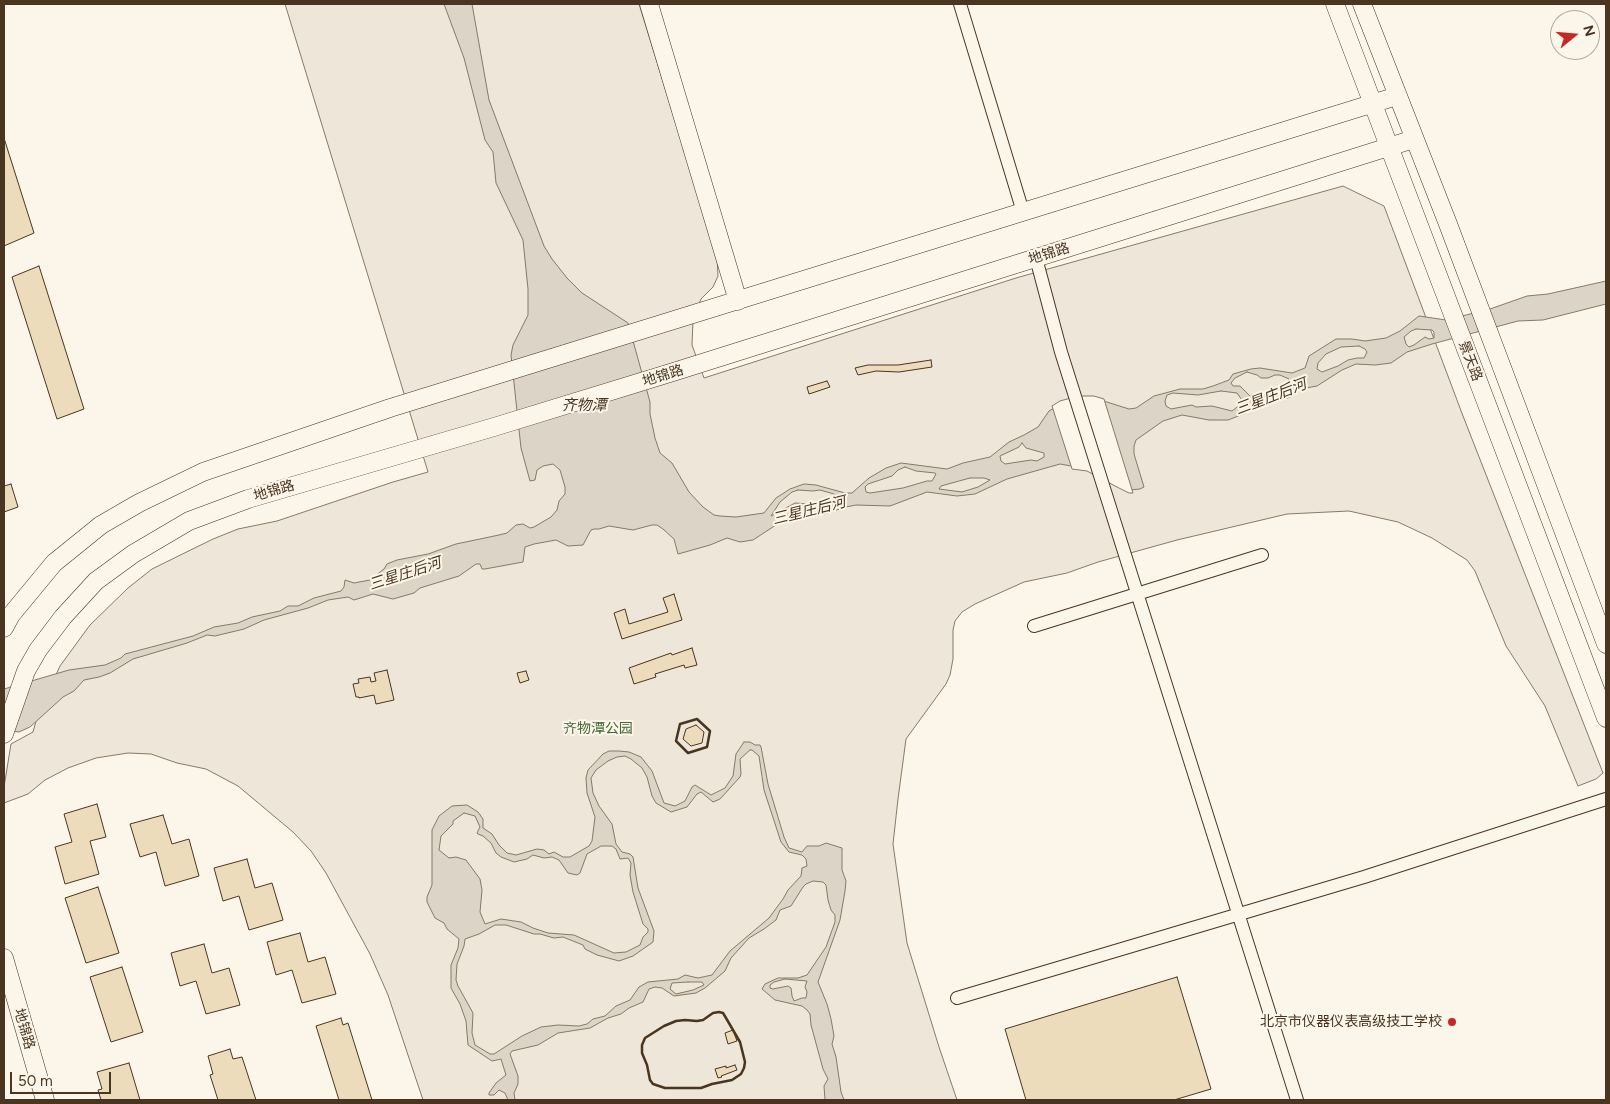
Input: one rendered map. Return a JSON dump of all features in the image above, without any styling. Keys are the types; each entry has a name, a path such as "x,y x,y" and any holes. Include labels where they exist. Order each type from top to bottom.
{"street":[{"path":"650,4 738,301"},
{"path":"960,4 1023,212"},
{"name":"景天路","path":"1335,4 1606,718"},
{"name":"景天路","path":"1362,4 1448,224 1606,644"},
{"path":"4,628 10,615 54,563 102,525 138,503 203,472 390,408 1397,96"},
{"name":"地锦路","path":"4,734 26,671 38,650 63,617 96,581 133,554 188,521 248,499 670,373 1414,139"},
{"path":"1036,258 1061,352 1297,1100"},
{"path":"1034,626 1262,555"},
{"path":"957,998 1364,877 1606,799"},
{"name":"地锦路","path":"4,958 45,1100"}],"green space":[{"name":"齐物潭公园","path":"285,4 639,4 717,256 718,276 713,287 701,299 693,320 692,345 704,378 1016,278 1343,186 1384,206 1463,416 1603,773 1596,779 1578,786 1545,706 1506,646 1475,571 1467,560 1432,538 1398,522 1349,511 1287,514 1177,540 1098,562 1067,573 1024,582 975,604 962,612 955,621 953,630 953,659 950,675 946,684 906,739 898,799 893,844 907,943 957,1100 423,1100 388,995 370,954 326,873 311,851 293,832 238,786 206,769 177,763 151,754 128,753 96,758 68,768 45,780 28,794 4,803 4,787 11,744 33,732 38,714 60,666 90,625 128,588 152,569 238,529 277,521 428,472"}],"water":[{"name":"齐物潭","path":"444,4 472,4 489,100 544,246 567,278 582,293 628,323 650,402 650,414 660,453 672,463 689,492 703,507 714,515 736,517 764,513 776,498 790,489 804,484 852,493 869,478 886,468 901,463 947,469 990,457 1009,442 1038,427 1049,411 1061,404 1094,398 1129,409 1136,408 1154,396 1180,389 1203,389 1229,380 1233,374 1251,369 1260,368 1292,373 1305,368 1309,356 1336,339 1365,341 1386,338 1400,331 1419,316 1446,320 1490,309 1527,296 1548,294 1606,281 1606,304 1543,320 1518,321 1432,344 1407,352 1391,363 1375,365 1356,364 1342,370 1317,386 1300,389 1293,396 1278,401 1262,400 1246,413 1228,420 1209,420 1182,415 1163,421 1136,440 1134,454 1144,487 1140,489 1130,490 1088,469 1060,464 1007,479 975,494 957,496 927,492 890,506 856,505 846,507 824,514 803,516 779,523 753,540 740,542 727,538 678,554 674,539 657,525 633,530 609,526 594,529 591,530 583,545 568,546 556,540 534,544 525,547 523,562 485,569 482,569 480,564 476,564 459,576 420,588 414,593 393,599 373,594 354,600 348,597 328,600 308,608 264,620 244,629 215,636 207,635 133,659 110,673 84,680 74,691 63,697 30,727 19,732 4,730 4,689 69,670 105,665 121,658 125,654 193,636 214,627 238,623 252,617 280,611 288,606 298,606 314,598 341,591 345,580 354,583 370,580 384,569 387,564 397,560 428,554 456,544 507,533 516,525 523,524 530,528 534,527 551,517 557,510 559,501 565,494 560,470 553,464 543,466 537,470 535,480 530,481 521,448 511,355 513,345 528,315 528,289 523,240 496,183 493,152 485,140 464,58","holes":["1416,329 1432,330 1434,332 1434,338 1429,339 1425,337 1409,347 1404,337","1359,346 1367,352 1364,358 1348,360 1322,372 1317,369 1318,363 1326,354 1341,347","1247,372 1261,378 1280,375 1289,379 1289,386 1286,389 1278,390 1266,396 1250,396 1240,386 1233,386 1231,383 1235,378","1221,391 1237,393 1242,400 1241,404 1232,411 1212,406 1196,407 1192,405 1171,409 1166,406 1165,401 1167,395 1173,393 1198,395","1022,443 1026,448 1044,453 1044,457 1037,461 1031,460 1005,464 1001,461 1000,456 1019,447","905,467 936,474 932,481 903,488 866,492 865,487 868,484 892,476 898,470","970,478 990,480 978,487 962,492 939,489 941,486","798,490 820,490 834,494 836,497 834,500 821,505 795,503 771,516 780,502 792,492"]},
{"path":"744,742 760,745 768,784 789,848 802,852 807,846 819,846 826,843 842,848 842,870 846,881 840,920 818,982 831,1019 834,1036 832,1044 844,1100 825,1100 824,1086 828,1079 823,1069 811,1025 810,1014 802,1006 775,1000 762,989 765,984 778,978 798,978 807,975 826,947 835,922 835,915 831,910 828,900 826,885 823,882 813,881 803,887 791,906 780,910 776,920 749,938 731,958 725,971 705,988 696,993 674,996 662,988 655,987 649,989 643,1002 590,1028 558,1033 538,1045 512,1051 510,1054 518,1076 518,1084 514,1093 515,1100 508,1100 505,1093 499,1090 494,1095 489,1095 496,1083 506,1075 501,1059 492,1061 468,1045 466,1021 460,1004 451,988 451,965 458,948 459,939 447,929 444,923 435,918 427,902 432,885 432,830 439,816 452,806 467,805 478,812 483,819 483,828 492,834 507,853 516,855 537,849 544,850 549,854 554,852 563,857 570,857 589,846 592,841 595,817 587,793 586,778 588,770 603,754 609,751 619,751 629,752 641,757 652,771 664,803 675,806 685,801 695,785 711,795 725,788 733,776 736,754","holes":["750,750 759,756 764,790 781,842 789,852 802,855 806,859 807,866 802,868 801,876 788,890 769,918 730,951 712,975 698,978 685,975 678,979 648,982 639,987 630,1000 616,1006 605,1016 593,1019 587,1024 579,1026 558,1025 541,1027 522,1036 494,1054 490,1054 475,1045 472,1033 473,1013 456,980 457,964 465,939 495,925 506,925 534,934 554,938 563,937 583,945 585,949 597,955 619,961 633,956 653,942 654,931 638,888 633,857 622,852 616,844 612,824 599,806 593,793 591,778 596,770 617,757 625,756 631,759 642,768 656,803 671,812 687,807 697,794 701,792 713,802 720,799 740,777 740,759","464,813 475,816 480,827 477,833 491,843 496,853 501,857 514,862 527,859 533,855 544,858 552,857 559,860 568,873 577,875 580,873 587,854 601,846 612,846 616,849 620,859 628,858 631,863 630,875 633,892 643,924 648,929 648,932 643,937 640,945 626,952 614,953 574,935 548,933 521,922 501,919 485,924 480,912 482,890 480,879 466,860 456,857 449,858 439,850 441,836 453,824 453,821","785,979 807,981 805,987 807,992 806,998 794,1001 791,988 788,986 770,988 770,985","702,982 704,985 676,994 670,989 672,983"]}],"pier":[{"path":"1078,396 1094,396 1104,399 1133,493 1129,493 1087,471 1072,469 1052,406 1060,401"}],"building":[{"path":"4,138 34,233 4,246"},
{"path":"39,266 84,409 57,419 12,277"},
{"path":"931,360 932,367 899,372 876,371 858,375 855,368 868,365 898,365"},
{"path":"827,381 830,387 809,394 807,387"},
{"path":"11,484 18,507 4,512 4,486"},
{"path":"674,594 682,620 622,639 614,613 625,609 629,624 668,612 663,598"},
{"path":"692,648 697,665 685,668 684,665 655,674 656,677 634,684 629,668 671,653 672,655"},
{"path":"387,670 394,700 376,704 374,695 356,697 353,684 359,683 358,679 370,677 371,682 376,681 374,673"},
{"path":"526,671 529,680 520,683 517,673"},
{"path":"696,725 704,732 702,743 691,746 683,739 686,729"},
{"path":"97,804 106,837 90,841 99,874 65,884 55,847 72,842 64,814"},
{"path":"163,815 172,844 189,839 199,876 165,886 156,852 140,857 130,824"},
{"path":"247,859 255,888 272,883 283,920 249,930 239,896 223,901 214,868"},
{"path":"98,887 119,953 86,963 65,898"},
{"path":"300,933 308,962 325,957 336,994 302,1003 292,970 276,975 267,942"},
{"path":"204,944 212,973 229,968 240,1005 206,1014 196,981 180,986 171,953"},
{"path":"122,967 143,1032 111,1042 90,977"},
{"path":"1177,977 1211,1089 1174,1100 1026,1100 1005,1029"},
{"path":"341,1018 343,1025 348,1023 372,1100 339,1100 316,1026"},
{"path":"733,1030 737,1041 728,1044 725,1033"},
{"path":"230,1049 233,1059 242,1057 256,1100 218,1100 210,1075 213,1074 208,1056"},
{"path":"129,1063 140,1100 101,1100 98,1090 102,1089 97,1072"},
{"path":"735,1065 737,1070 718,1078 715,1069"}],"wall":[{"path":"697,719 710,731 707,747 688,753 676,741 680,724 697,719"},
{"path":"719,1012 723,1013 740,1042 745,1062 741,1074 732,1080 701,1088 665,1088 653,1084 642,1053 642,1045 645,1038 676,1021 703,1020 713,1013 719,1012"}],"place":[{"name":"北京市仪器仪表高级技工学校","path":"1452,1022"}],"water label":[{"name":"三星庄后河","path":"1271,397"},
{"name":"三星庄后河","path":"809,511"},
{"name":"三星庄后河","path":"405,574"}]}
